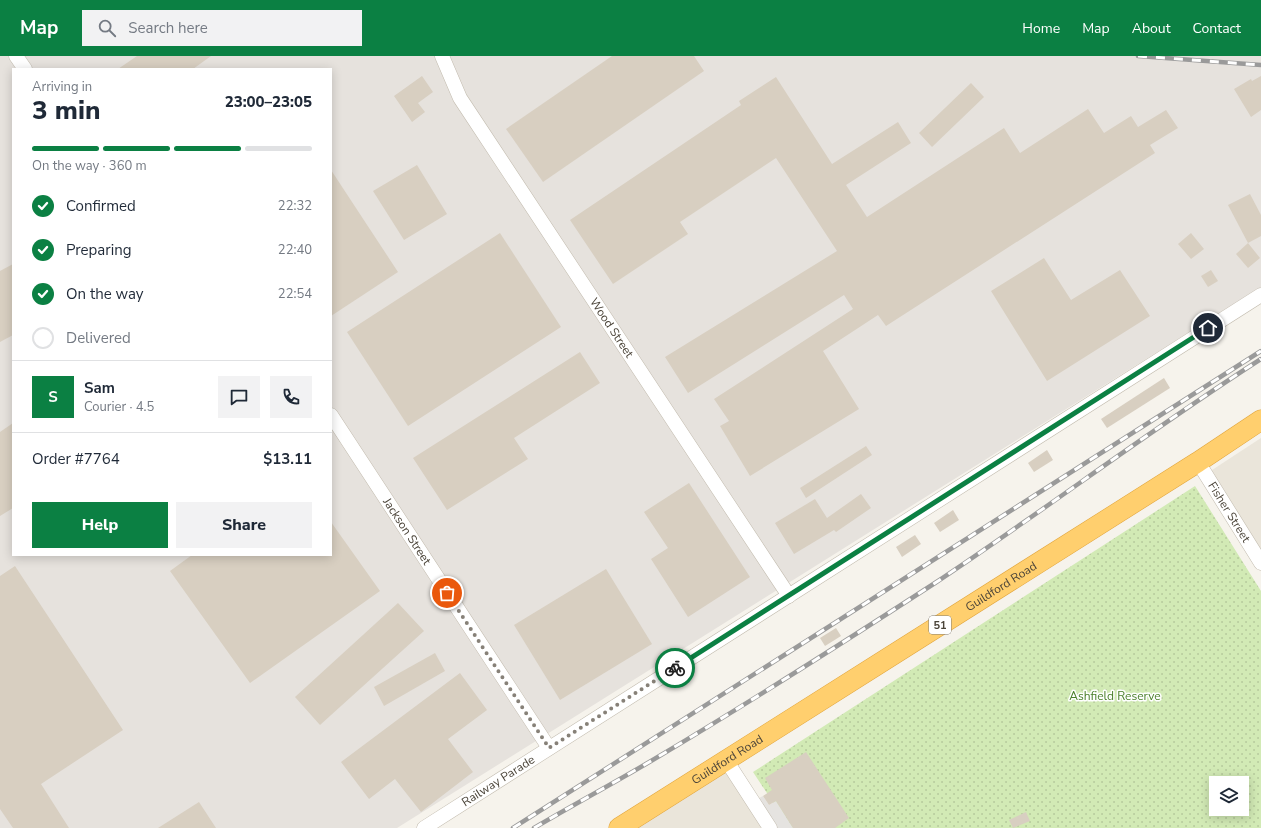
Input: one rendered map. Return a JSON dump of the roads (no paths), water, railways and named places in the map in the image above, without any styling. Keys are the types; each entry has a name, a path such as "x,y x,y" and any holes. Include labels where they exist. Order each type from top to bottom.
{"highway":[{"name":"Guildford Road","path":"619,828 1198,462 1261,420"}],"street":[{"path":"16,56 24,68"},
{"name":"Wood Street","path":"442,56 460,98 789,596"},
{"name":"Railway Parade","path":"424,828 1261,295"},
{"name":"Jackson Street","path":"332,418 549,748"},
{"name":"Fisher Street","path":"1198,462 1261,563"},
{"path":"726,760 770,828"}],"railway":[{"path":"1138,56 1261,65"},
{"path":"513,828 1261,351"},
{"path":"534,828 636,770 794,674 900,606 1261,359"}],"park label":[{"name":"Ashfield Reserve","path":"1115,696"}]}
